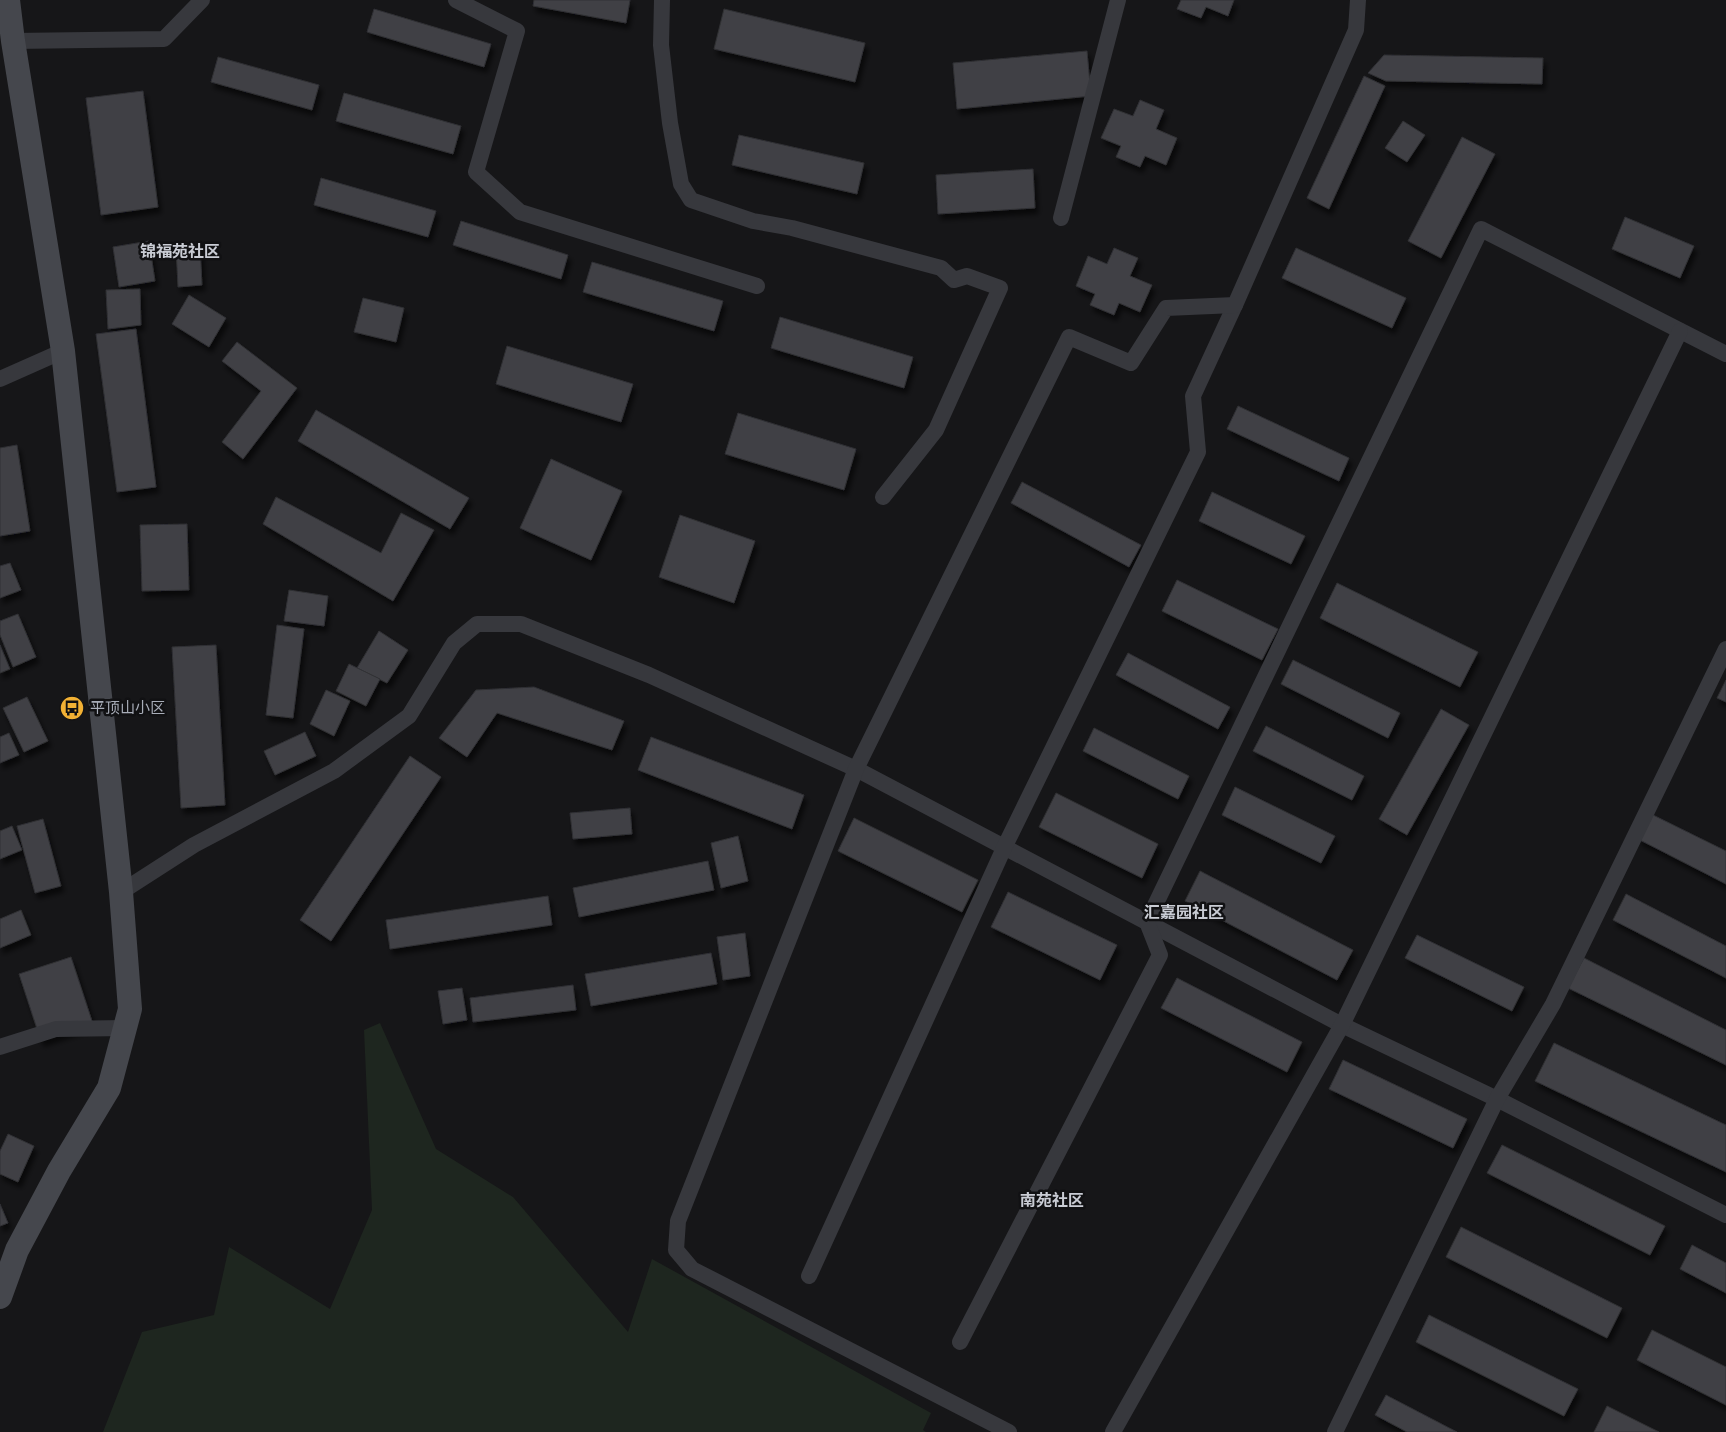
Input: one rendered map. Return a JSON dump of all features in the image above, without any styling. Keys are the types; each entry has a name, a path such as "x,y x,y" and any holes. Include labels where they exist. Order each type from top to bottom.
{"street":[{"path":"0,1297 17,1250 59,1171 108,1088 130,1008 121,892 64,351 8,0"},
{"path":"13,40 164,39 202,0"},
{"path":"456,0 517,31 476,172 520,212 757,286"},
{"path":"662,0 661,44 670,123 681,184 691,200 753,221 792,228 941,268 954,280 967,276 1000,288 936,430 883,497"},
{"path":"1061,218 1118,0"},
{"path":"809,1276 1004,848 1198,452 1193,396 1356,30 1358,0"},
{"path":"960,1342 1160,955 1147,922 1482,229 1726,354"},
{"path":"1009,1432 692,1269 676,1250 678,1221 856,769 1069,337 1131,363 1166,308 1235,305"},
{"path":"1113,1432 1342,1025 1680,331"},
{"path":"0,379 64,351"},
{"path":"121,892 194,845 334,770 409,716 454,643 477,624 521,624 649,675 856,769 1342,1025 1497,1099 1726,1215"},
{"path":"1335,1432 1497,1099 1553,1004 1726,649"},
{"path":"0,1047 56,1029 125,1028"}],"shaded area":[{"path":"380,1023 436,1149 513,1197 628,1332 652,1259 931,1413 923,1430 926,1432 103,1432 142,1332 214,1315 229,1247 330,1309 372,1210 364,1030"}],"building":[{"path":"534,0 630,0 626,23 533,6"},
{"path":"1181,0 1234,0 1228,16 1206,7 1201,18 1177,9"},
{"path":"374,9 491,44 484,67 367,32"},
{"path":"724,9 865,43 855,82 714,49"},
{"path":"1087,51 1091,96 957,109 953,63"},
{"path":"1384,55 1543,58 1542,84 1386,81 1368,73"},
{"path":"218,57 319,85 312,110 211,82"},
{"path":"1364,76 1385,86 1329,209 1307,198"},
{"path":"143,91 158,207 101,215 86,98"},
{"path":"344,93 461,126 453,154 336,121"},
{"path":"1140,100 1164,110 1156,129 1177,138 1166,165 1145,156 1140,167 1116,157 1121,146 1101,138 1114,109 1133,116"},
{"path":"1403,121 1425,135 1407,162 1385,148"},
{"path":"739,135 864,163 857,194 732,165"},
{"path":"1462,137 1495,154 1441,258 1408,241"},
{"path":"1033,169 1035,208 938,214 936,175"},
{"path":"321,178 436,211 428,237 314,205"},
{"path":"1625,217 1694,246 1680,278 1612,249"},
{"path":"461,221 568,255 561,279 453,245"},
{"path":"149,241 155,281 119,287 113,247"},
{"path":"200,246 202,285 178,287 176,247"},
{"path":"1114,248 1138,258 1130,276 1152,285 1140,312 1119,303 1114,315 1090,305 1095,294 1076,286 1088,256 1107,264"},
{"path":"1296,248 1406,298 1392,328 1282,278"},
{"path":"592,262 723,301 714,331 583,292"},
{"path":"140,289 141,325 108,329 106,290"},
{"path":"189,295 226,318 209,347 172,324"},
{"path":"363,298 404,308 396,342 354,332"},
{"path":"780,317 913,357 904,388 771,348"},
{"path":"136,329 156,487 117,492 96,334"},
{"path":"237,342 297,388 243,459 222,442 261,391 222,361"},
{"path":"507,346 633,384 621,422 496,384"},
{"path":"1238,406 1349,458 1339,481 1227,429"},
{"path":"316,410 469,498 450,529 298,441"},
{"path":"738,413 856,449 844,490 725,454"},
{"path":"17,445 30,531 0,536 0,448"},
{"path":"551,459 622,491 591,560 520,528"},
{"path":"1022,482 1141,545 1129,567 1011,503"},
{"path":"1212,492 1305,536 1291,564 1199,521"},
{"path":"276,497 381,553 401,513 434,530 393,601 263,524"},
{"path":"680,515 755,541 734,603 659,577"},
{"path":"187,524 189,590 142,591 140,525"},
{"path":"10,563 21,590 0,598 0,566"},
{"path":"1177,580 1278,629 1262,660 1162,611"},
{"path":"1337,583 1478,652 1460,687 1320,618"},
{"path":"289,590 328,596 324,626 284,621"},
{"path":"18,614 36,657 13,667 0,635 0,621"},
{"path":"277,625 304,629 293,718 266,715"},
{"path":"379,631 408,650 387,683 357,668"},
{"path":"0,645 10,669 0,673"},
{"path":"216,645 225,805 181,808 172,647"},
{"path":"1128,653 1230,707 1218,729 1116,675"},
{"path":"1293,660 1400,713 1388,738 1281,684"},
{"path":"349,664 380,679 366,706 336,691"},
{"path":"1726,680 1726,702 1717,698"},
{"path":"534,687 624,721 612,750 497,713 467,757 439,738 476,690"},
{"path":"326,690 350,701 334,736 310,724"},
{"path":"27,697 48,741 24,752 3,708"},
{"path":"1441,709 1469,725 1407,835 1379,819"},
{"path":"1266,726 1364,776 1352,800 1253,751"},
{"path":"1094,728 1189,776 1178,799 1083,751"},
{"path":"305,732 316,756 275,775 264,751"},
{"path":"9,733 19,755 0,763 0,737"},
{"path":"651,737 804,795 792,829 638,770"},
{"path":"410,756 441,777 331,941 300,920"},
{"path":"1235,787 1335,836 1321,863 1222,815"},
{"path":"1056,793 1158,844 1142,878 1039,827"},
{"path":"630,808 632,834 573,839 570,813"},
{"path":"1651,814 1726,851 1726,884 1638,839"},
{"path":"854,818 978,880 962,912 838,851"},
{"path":"43,819 61,886 35,893 17,826"},
{"path":"12,826 22,850 0,859 0,831"},
{"path":"738,836 748,881 721,888 711,843"},
{"path":"708,861 714,890 579,917 573,888"},
{"path":"1200,871 1353,950 1337,980 1185,901"},
{"path":"1008,892 1117,945 1100,980 991,927"},
{"path":"1626,894 1726,946 1726,978 1613,920"},
{"path":"548,896 552,925 390,949 386,920"},
{"path":"21,910 31,935 0,948 0,919"},
{"path":"745,933 750,976 723,980 717,937"},
{"path":"1417,935 1524,987 1512,1011 1405,958"},
{"path":"711,953 717,984 591,1006 585,974"},
{"path":"71,957 93,1024 41,1041 19,974"},
{"path":"1584,958 1726,1030 1726,1065 1568,988"},
{"path":"1177,978 1302,1042 1287,1072 1161,1008"},
{"path":"573,985 576,1010 473,1022 470,998"},
{"path":"462,988 467,1020 443,1024 438,991"},
{"path":"1554,1043 1726,1125 1726,1172 1535,1081"},
{"path":"1343,1060 1467,1119 1453,1148 1329,1089"},
{"path":"8,1134 34,1146 18,1182 0,1174 0,1151"},
{"path":"1502,1145 1665,1226 1650,1255 1487,1173"},
{"path":"0,1204 8,1223 0,1226"},
{"path":"1461,1227 1622,1308 1607,1338 1446,1257"},
{"path":"1692,1245 1726,1263 1726,1293 1680,1269"},
{"path":"1429,1315 1578,1389 1564,1416 1416,1342"},
{"path":"1652,1330 1726,1367 1726,1405 1637,1360"},
{"path":"1386,1395 1457,1432 1407,1432 1375,1415"},
{"path":"1607,1406 1659,1432 1594,1432"}],"place":[{"name":"平顶山小区","path":"72,708"}],"district":[{"name":"锦福苑社区","path":"180,251"},
{"name":"汇嘉园社区","path":"1184,912"},
{"name":"南苑社区","path":"1052,1200"}]}
